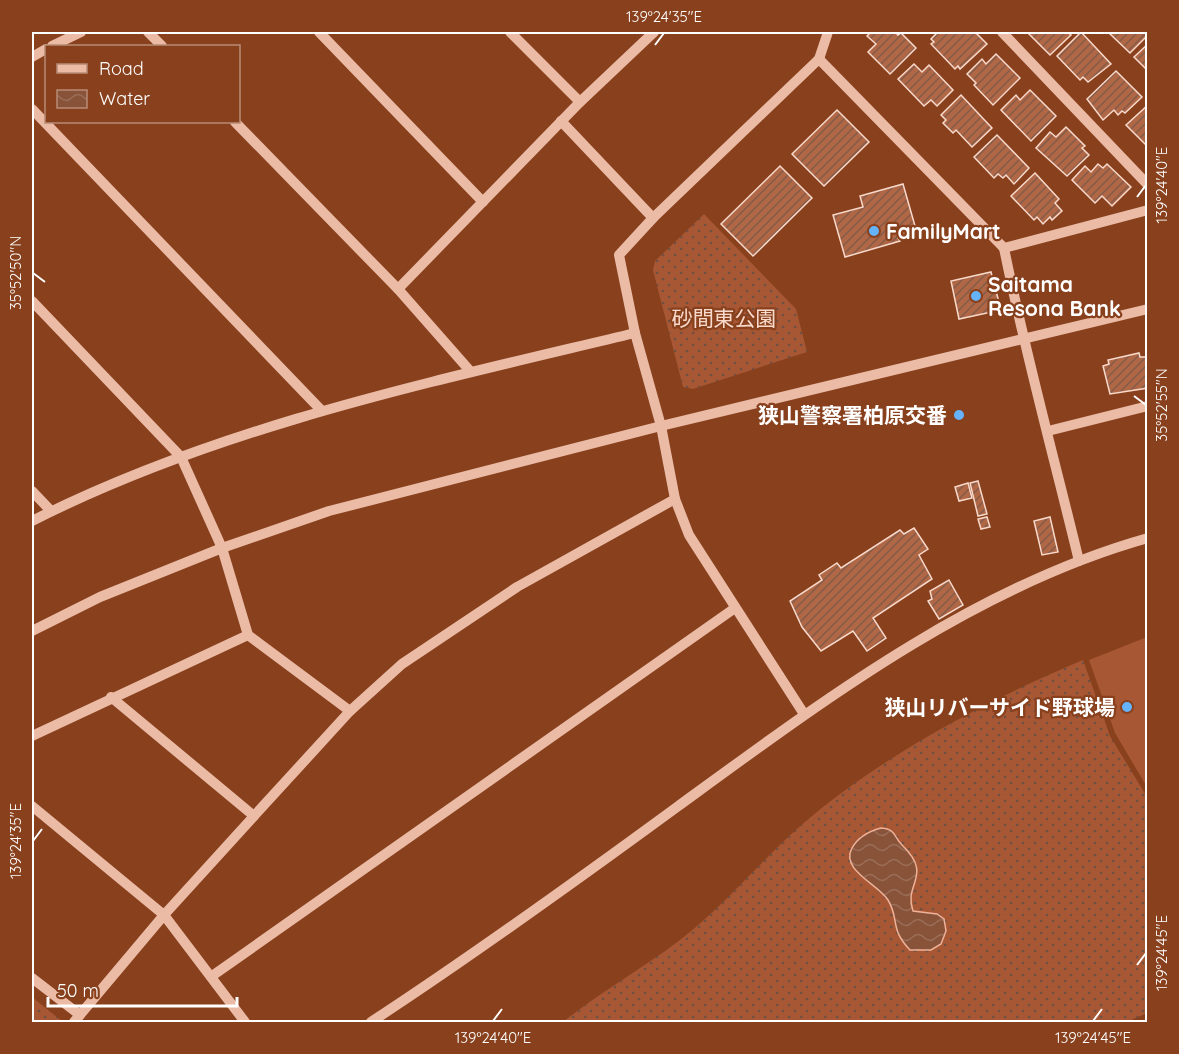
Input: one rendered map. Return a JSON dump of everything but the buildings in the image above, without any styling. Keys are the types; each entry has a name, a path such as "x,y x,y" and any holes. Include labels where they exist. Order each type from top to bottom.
{"street":[{"path":"54,45 81,32"},
{"path":"148,32 161,45"},
{"path":"319,32 483,202"},
{"path":"510,32 580,102"},
{"path":"398,289 561,121 654,32"},
{"path":"804,714 689,535 675,499 661,426 635,333 619,255 653,218 819,58 828,32"},
{"path":"1002,32 1148,186"},
{"path":"819,58 1004,248 1022,338 1048,430 1079,561"},
{"path":"32,109 45,123"},
{"path":"561,121 653,218"},
{"path":"45,123 322,411"},
{"path":"236,123 398,289 471,372"},
{"path":"1004,248 1148,210"},
{"path":"32,301 181,457 222,548 248,635 350,711"},
{"path":"32,630 100,597 222,548 329,511 661,426 1148,309"},
{"path":"32,521 181,457 322,411 471,372 635,333"},
{"path":"1048,430 1148,406"},
{"path":"32,491 51,511"},
{"path":"32,978 77,1019 164,915 350,711 402,664 517,586 675,499"},
{"path":"371,1023 492,943 804,714 973,611 1079,561 1148,538"},
{"path":"212,976 735,608"},
{"path":"32,736 111,697 248,635"},
{"path":"111,697 254,816"},
{"path":"32,806 164,915 212,976 245,1023"}],"green space":[{"name":"砂間東公園","path":"704,214 796,309 807,352 693,389 683,387 653,270 655,261"},
{"name":"狭山リバーサイド野球場","path":"1147,637 1147,787 1115,733 1089,660"},
{"path":"1083,660 1110,736 1147,797 1147,1013 1127,1022 563,1022 696,927 771,853 848,788 945,726 1014,691"},
{"path":"32,997 63,1022 32,1022"}],"water":[{"path":"881,828 892,832 916,864 917,872 911,901 913,911 937,914 944,919 946,931 941,944 931,950 910,950 899,936 894,913 888,900 855,870 851,863 850,856 855,844 865,835"}],"place":[{"name":"FamilyMart","path":"874,231"},
{"name":"Saitama Resona Bank","path":"976,296"},
{"name":"狭山警察署柏原交番","path":"959,415"},
{"name":"狭山リバーサイド野球場","path":"1127,707"}]}
